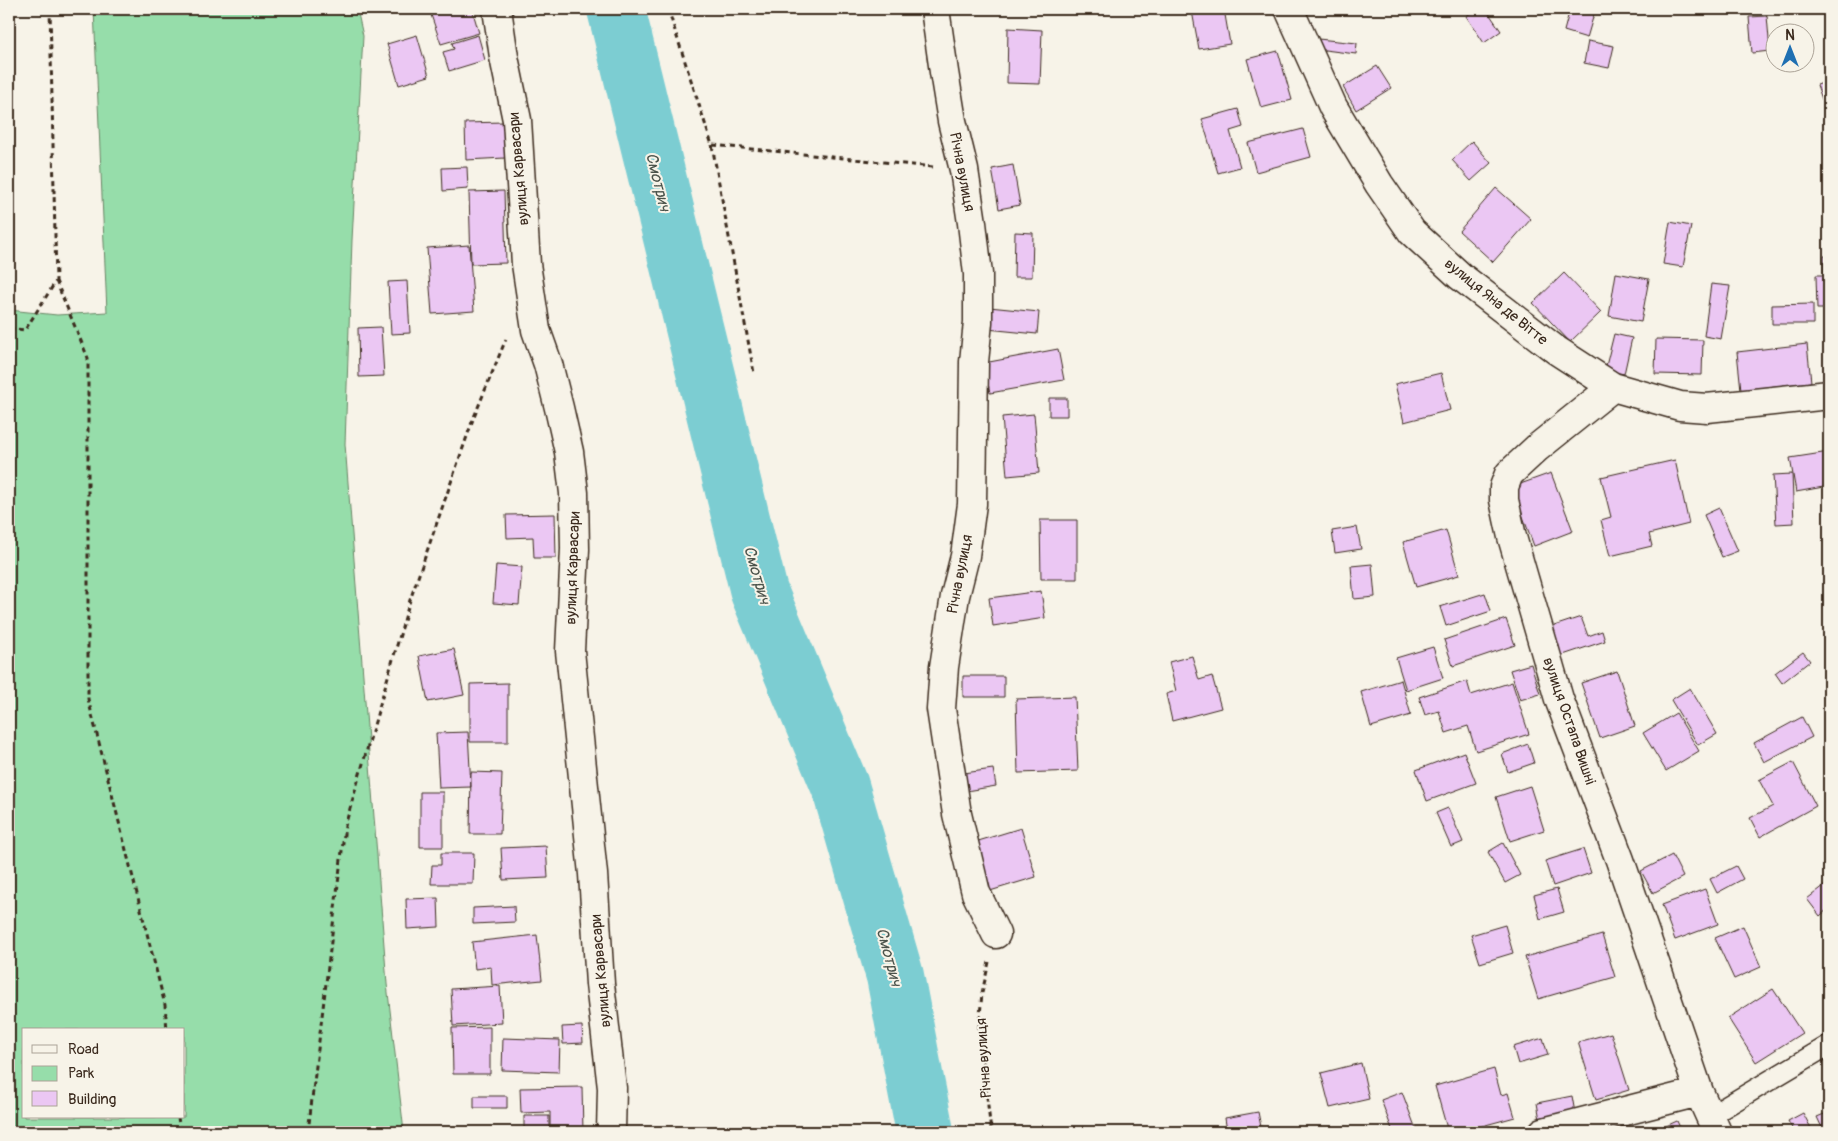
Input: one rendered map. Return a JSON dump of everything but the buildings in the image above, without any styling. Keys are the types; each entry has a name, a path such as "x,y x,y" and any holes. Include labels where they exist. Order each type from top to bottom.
{"street":[{"name":"вулиця Карвасари","path":"498,9 504,57 517,120 526,264 536,330 548,364 559,408 569,452 574,493 576,549 570,651 593,874 600,984 612,1088 611,1132"},
{"name":"Річна вулиця","path":"935,9 949,101 964,170 978,274 978,322 974,362 972,496 965,556 955,596 944,667 941,709 955,804 976,893 996,934"},
{"name":"вулиця Яна де Вітте","path":"1289,9 1332,107 1379,184 1412,232 1460,276 1541,338 1613,387 1680,406 1707,408 1829,395"},
{"name":"вулиця Остапа Вишні","path":"1613,387 1537,448 1509,474 1504,487 1504,500 1512,537 1559,699 1620,860 1699,1092 1713,1124"},
{"path":"1543,1132 1699,1092"}],"lane":[{"path":"1713,1124 1829,1045"}],"path":[{"path":"50,9 56,281 88,358 88,699 164,1005 168,1028"},
{"path":"668,9 712,146 754,373"},
{"path":"712,146 964,170"},
{"path":"9,328 25,330 56,281"},
{"path":"308,1132 345,826 410,600 472,422 510,330"},
{"name":"Річна вулиця","path":"991,1132 979,1027 982,993 996,934"},
{"path":"178,1118 180,1132"}],"green space":[{"path":"94,9 357,9 363,36 352,240 345,444 387,984 404,1132 9,1132 9,310 57,315 107,312"}],"waterway":[{"name":"Смотрич","path":"616,9 759,592 840,786 895,976 925,1132"}]}
